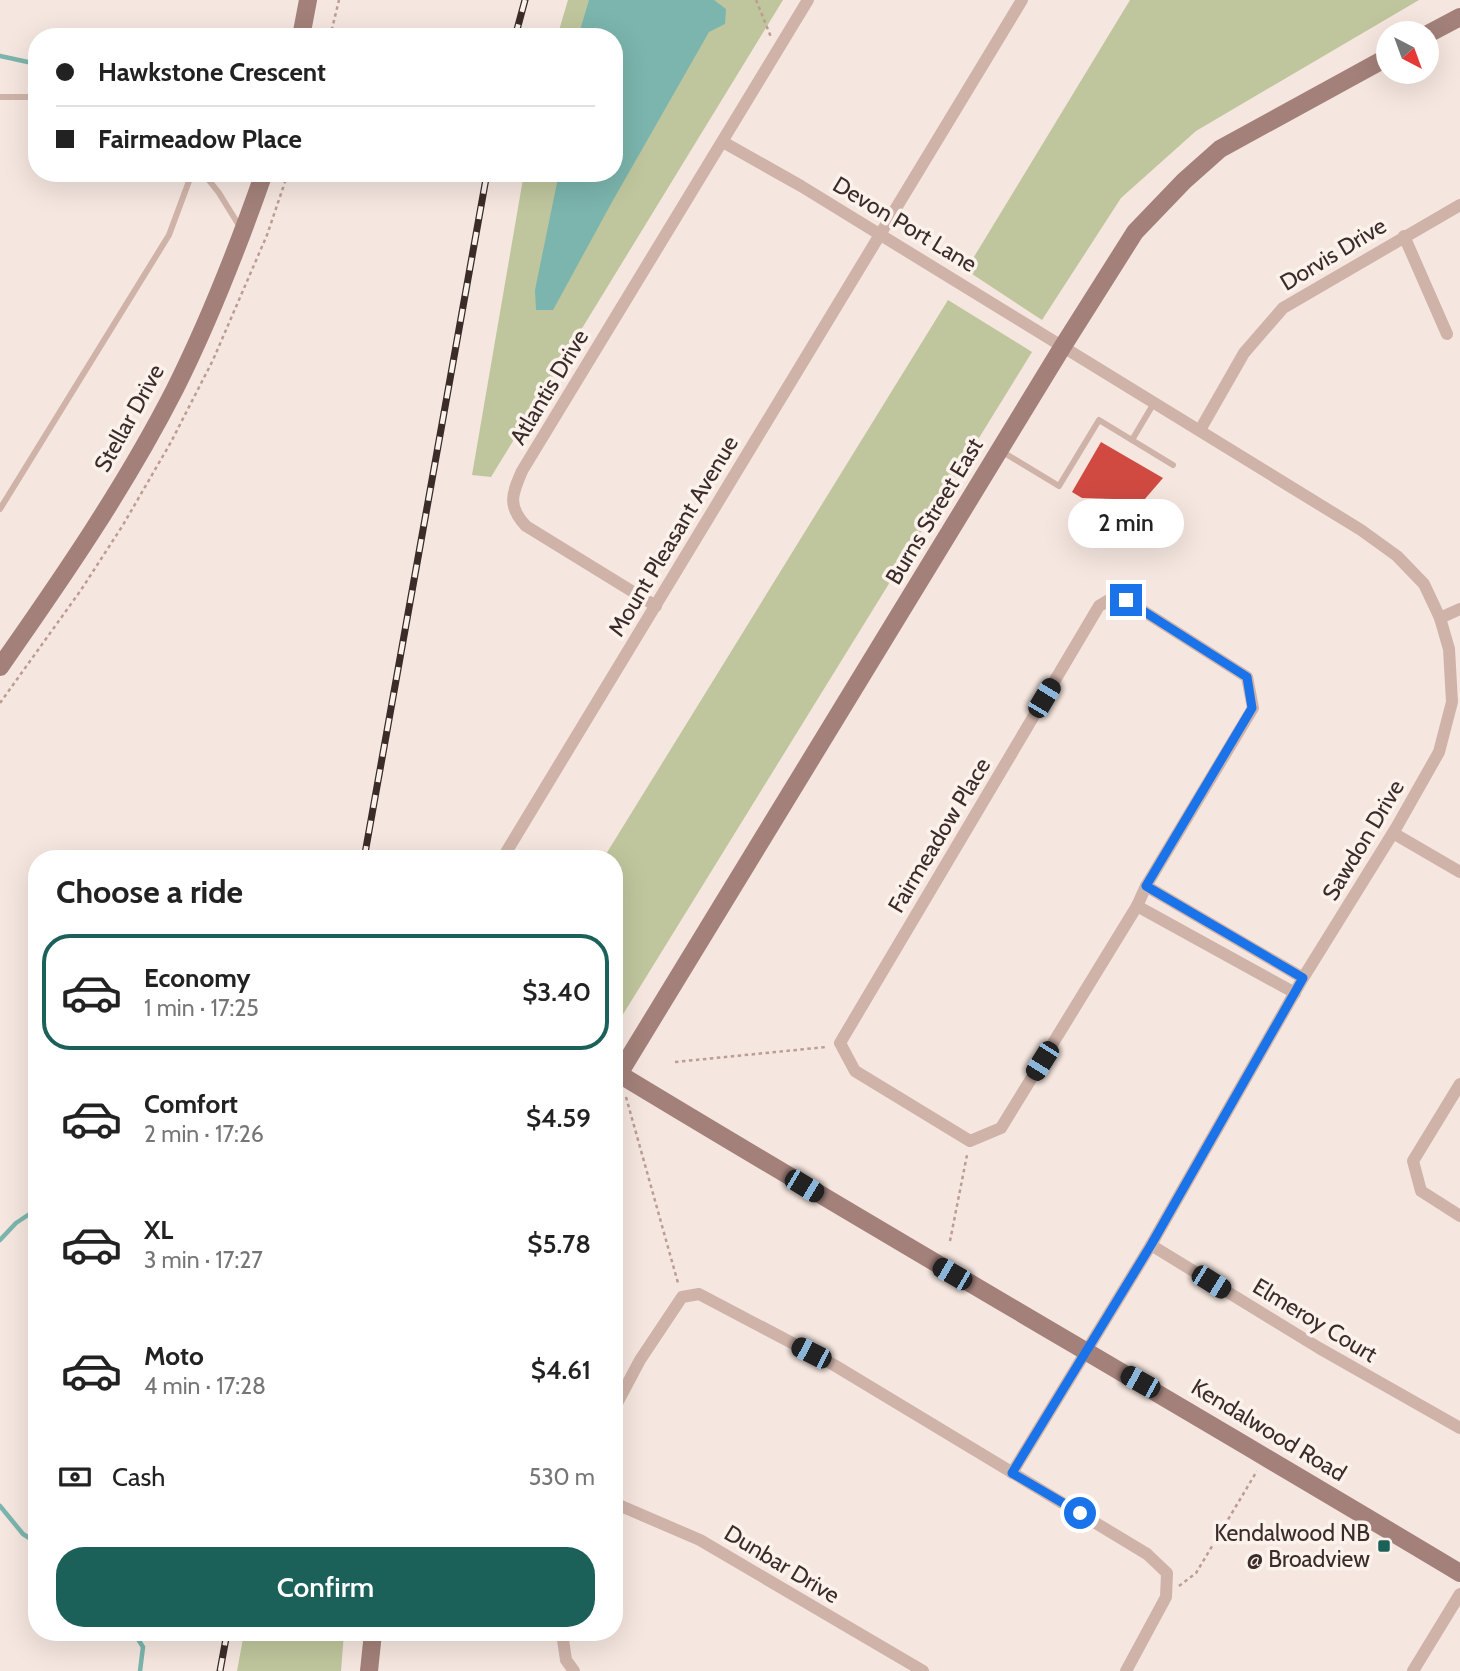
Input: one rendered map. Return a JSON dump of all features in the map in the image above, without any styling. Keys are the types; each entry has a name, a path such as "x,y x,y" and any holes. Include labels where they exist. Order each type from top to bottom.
{"street":[{"path":"303,28 308,0"},
{"name":"Atlantis Drive","path":"656,606 526,526 514,510 514,489 522,471 808,0"},
{"name":"Mount Pleasant Avenue","path":"507,850 1022,0"},
{"path":"1439,29 1460,17"},
{"name":"Burns Street East","path":"623,1064 1135,232 1184,181 1220,149 1376,64"},
{"name":"Devon Port Lane","path":"723,142 1063,345"},
{"name":"Stellar Drive","path":"0,667 90,537 132,467 208,318 261,182"},
{"name":"Dorvis Drive","path":"1200,430 1244,353 1283,308 1460,205"},
{"path":"1404,236 1447,334"},
{"name":"Sawdon Drive","path":"1012,1473 1151,1245 1303,978 1439,752 1452,702 1449,649 1440,618 1423,584 1396,555 1361,530 1063,345"},
{"name":"Fairmeadow Place","path":"840,1043 1099,606 1109,600 1126,600 1247,677 1252,708 1146,886 1137,906 1001,1128 970,1141"},
{"path":"1440,618 1460,608"},
{"path":"1393,832 1460,872"},
{"path":"1146,886 1303,978"},
{"path":"1137,906 1295,993"},
{"path":"840,1043 855,1071 970,1141"},
{"name":"Kendalwood Road","path":"623,1079 1460,1573"},
{"path":"1460,1084 1413,1161 1421,1191 1460,1216"},
{"name":"Elmeroy Court","path":"1151,1245 1319,1348 1460,1428"},
{"path":"623,1392 640,1360 682,1297 699,1294 834,1365 1147,1554 1167,1573 1166,1597 1126,1671"},
{"name":"Dunbar Drive","path":"623,1507 700,1540 923,1671"},
{"path":"1413,1671 1460,1594"},
{"path":"369,1671 372,1641"},
{"path":"563,1641 566,1660 574,1671"}],"lane":[{"path":"0,97 28,97"},
{"path":"0,509 169,235 189,182"},
{"path":"211,182 243,233"},
{"path":"1132,440 1155,402"},
{"path":"1000,450 1059,486 1099,420 1173,465"}],"path":[{"path":"332,28 339,0"},
{"path":"756,0 777,53"},
{"path":"675,1062 824,1048 840,1043"},
{"path":"623,1098 682,1297"},
{"path":"950,1241 970,1141"},
{"path":"1166,1597 1196,1573 1265,1456"}],"green space":[{"path":"568,0 783,0 491,477 472,475 522,182 623,182 623,28 560,28"},
{"path":"1130,0 1419,0 1383,21 1376,21 1376,25 1196,131 1121,198 1042,320 966,270"},
{"path":"948,300 1032,352 623,1014 623,850 609,850"},
{"path":"243,1641 343,1641 341,1671 237,1671"}],"water":[{"path":"589,0 714,0 726,9 725,24 709,32 553,310 536,310 535,290 557,182 623,182 623,28 581,28"}],"building":[{"path":"1101,442 1163,478 1144,500 1082,498 1072,492"}],"waterway":[{"path":"0,56 28,62"},
{"path":"0,1240 28,1215"},
{"path":"0,1506 28,1537"},
{"path":"139,1641 143,1647 140,1671"}],"railway":[{"path":"517,28 525,0"},
{"path":"366,850 485,182"},
{"path":"220,1671 226,1641"}],"place":[{"name":"Kendalwood NB @ Broadview","path":"1384,1546"}],"route":[{"path":"1080,1513 1012,1473 1151,1245 1303,978 1146,886 1252,708 1247,677 1126,600"}]}
